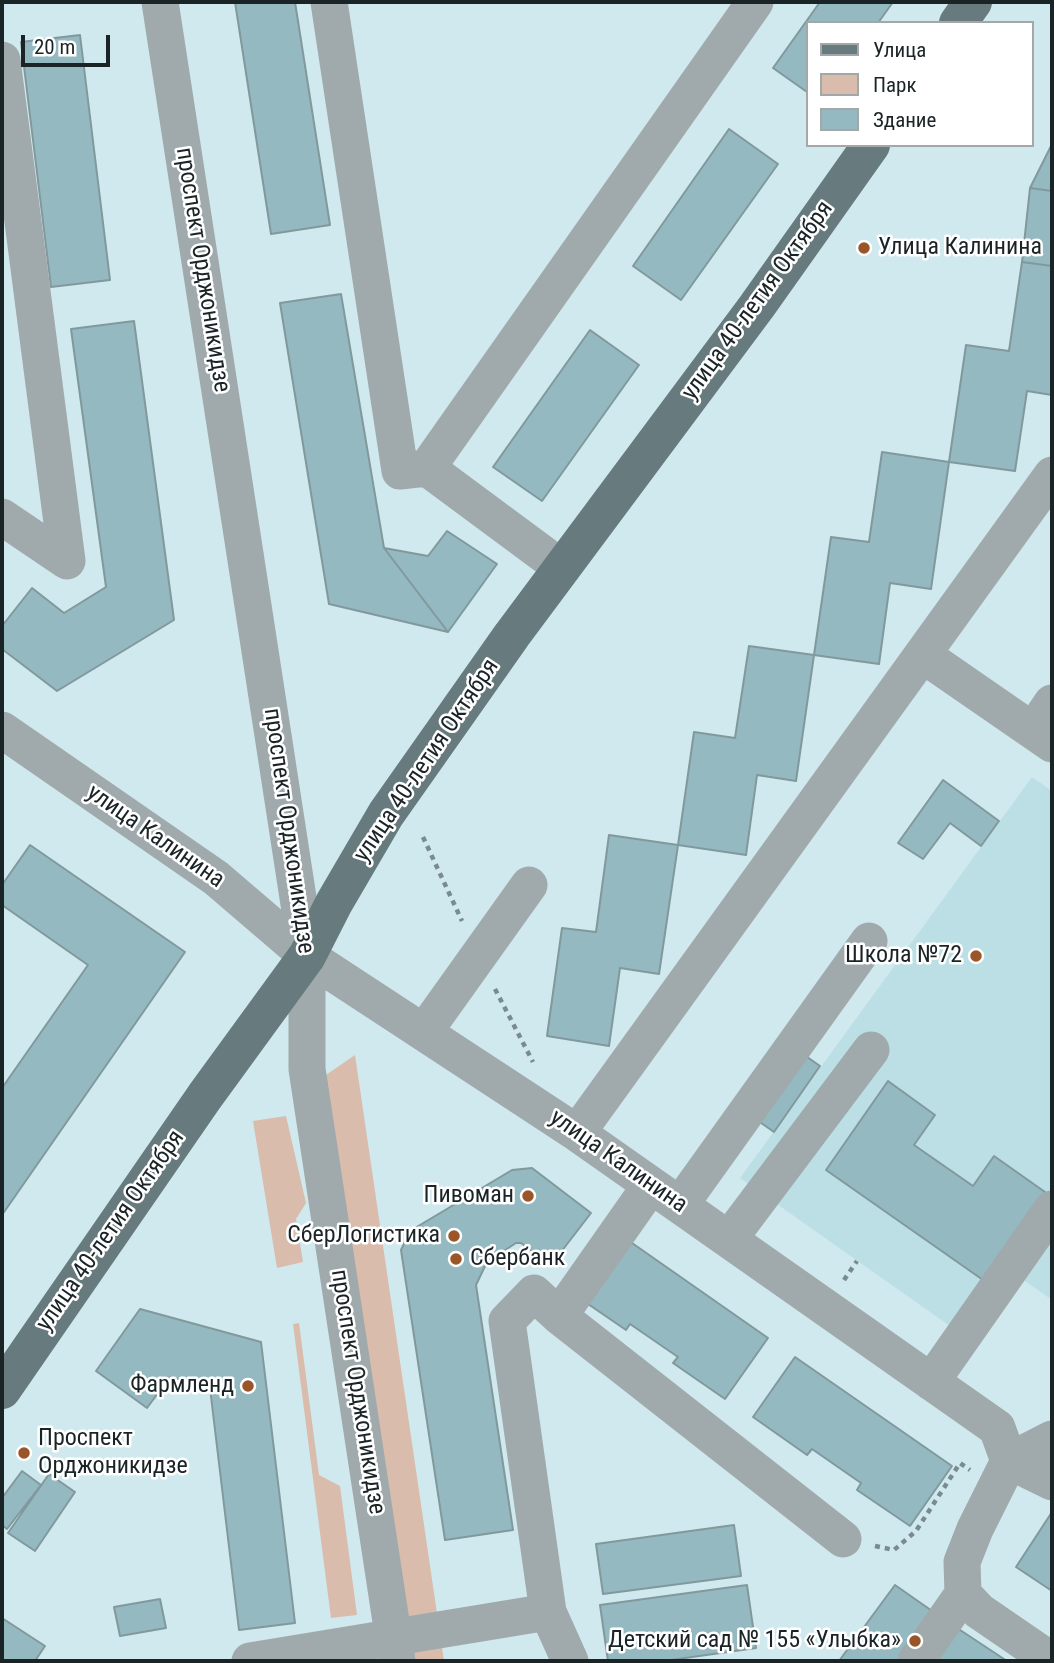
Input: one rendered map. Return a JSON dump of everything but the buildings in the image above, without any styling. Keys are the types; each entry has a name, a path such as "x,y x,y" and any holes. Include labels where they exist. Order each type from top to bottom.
{"main road":[{"path":"959,21 973,2"},
{"name":"улица 40-летия Октября","path":"2,1390 205,1096 307,956 334,903 386,814 562,568 757,306 870,147"}],"street":[{"name":"проспект Орджоникидзе","path":"160,2 307,956 307,1069 396,1650"},
{"path":"329,2 400,471 427,468 562,568"},
{"path":"427,468 755,2"},
{"path":"2,60 67,561 2,517"},
{"path":"577,1133 1052,475"},
{"path":"923,655 1046,726"},
{"name":"улица Калинина","path":"2,730 216,878 307,956 577,1133 998,1428 1009,1461"},
{"path":"424,1032 529,885"},
{"path":"559,1316 665,1195 869,942"},
{"path":"729,1239 871,1050"},
{"path":"932,1382 1052,1209"},
{"path":"570,1661 548,1612 507,1321 534,1293 559,1316 843,1539"},
{"path":"916,1661 963,1594 962,1562 975,1529 1009,1461 1052,1439"},
{"path":"1009,1461 1052,1482"},
{"path":"963,1594 979,1611 1052,1661"},
{"path":"250,1661 396,1650 548,1612"}],"path":[{"path":"843,1539 894,1550 916,1531 960,1463"}],"shaded area":[{"name":"Школа №72","path":"1032,777 1052,791 1052,1300 1018,1276 964,1336 740,1178"}],"green space":[{"path":"355,1055 444,1661 407,1661 323,1077"},
{"path":"286,1116 306,1203 296,1219 303,1262 277,1268 253,1121"},
{"path":"299,1323 319,1475 340,1486 357,1615 331,1618 293,1324"}],"place":[{"name":"Улица Калинина","path":"864,248"},
{"name":"Школа №72","path":"976,956"},
{"name":"Пивоман","path":"528,1196"},
{"name":"СберЛогистика","path":"454,1236"},
{"name":"Сбербанк","path":"456,1259"},
{"name":"Фармленд","path":"248,1386"},
{"name":"Проспект Орджоникидзе","path":"24,1453"},
{"name":"Детский сад № 155 «Улыбка»","path":"915,1641"}]}
